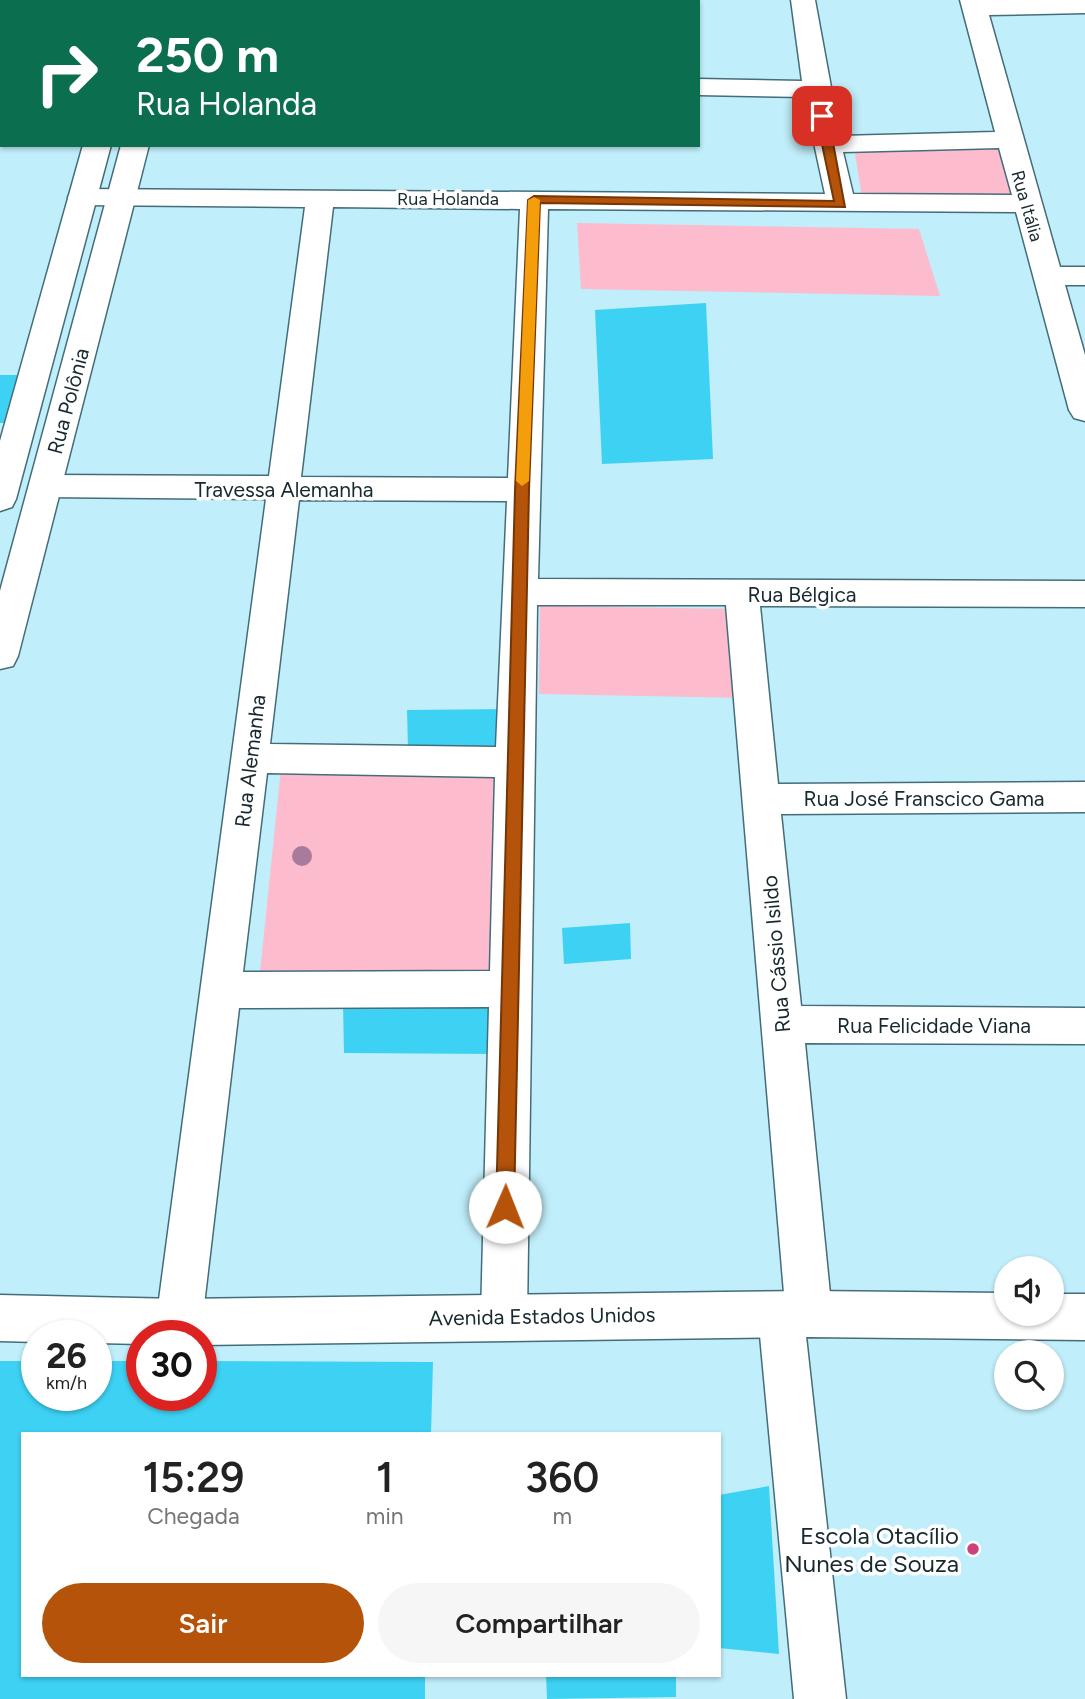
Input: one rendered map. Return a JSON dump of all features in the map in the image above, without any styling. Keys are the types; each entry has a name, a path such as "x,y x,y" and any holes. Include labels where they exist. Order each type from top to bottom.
{"street":[{"path":"803,0 816,89 841,205"},
{"path":"973,4 1085,6"},
{"name":"Rua Itália","path":"973,4 1085,411"},
{"path":"700,87 816,89"},
{"path":"828,144 1009,140"},
{"name":"Rua Polônia","path":"0,499 7,446 96,147"},
{"name":"Rua Polônia","path":"0,656 135,147"},
{"name":"Rua Holanda","path":"82,197 841,205 1026,204"},
{"name":"Rua Alemanha","path":"179,1320 320,199"},
{"path":"504,1316 514,762 534,200"},
{"path":"1048,276 1085,276"},
{"name":"Travessa Alemanha","path":"46,486 522,490"},
{"name":"Rua Bélgica","path":"520,593 1085,594"},
{"name":"Rua Cássio Isildo","path":"742,594 782,1024 795,1314 820,1699"},
{"path":"250,758 514,762"},
{"name":"Rua José Franscico Gama","path":"762,799 1085,797"},
{"path":"222,990 509,989"},
{"name":"Rua Felicidade Viana","path":"782,1024 1085,1026"},
{"name":"Avenida Estados Unidos","path":"217,1321 795,1314 1085,1317"},
{"name":"Avenida Estados Unidos","path":"0,1318 126,1321"}],"shaded area":[{"path":"852,135 1005,135 1019,200 862,197"},
{"path":"577,223 919,229 940,296 581,289"},
{"path":"540,606 738,609 745,698 539,694"},
{"path":"508,765 498,983 259,982 281,768"}],"building":[{"path":"706,303 713,459 602,464 595,310"},
{"path":"0,375 34,375 20,423 0,423"},
{"path":"514,709 514,750 408,749 407,710"},
{"path":"630,923 631,959 564,964 562,928"},
{"path":"343,1003 494,1009 494,1054 344,1053"},
{"path":"0,1361 21,1361 21,1411 112,1411 112,1361 126,1361 126,1411 217,1411 217,1361 433,1362 431,1432 21,1432 21,1677 425,1677 425,1699 0,1699"},
{"path":"769,1486 779,1654 721,1648 721,1495"},
{"path":"546,1677 676,1677 676,1697 547,1699"}],"slow traffic":[{"path":"522,481 534,200"}],"place":[{"name":"Escola Otacílio Nunes de Souza","path":"973,1549"}],"route":[{"path":"505,1207 522,490 534,200 841,205 822,116"}]}
